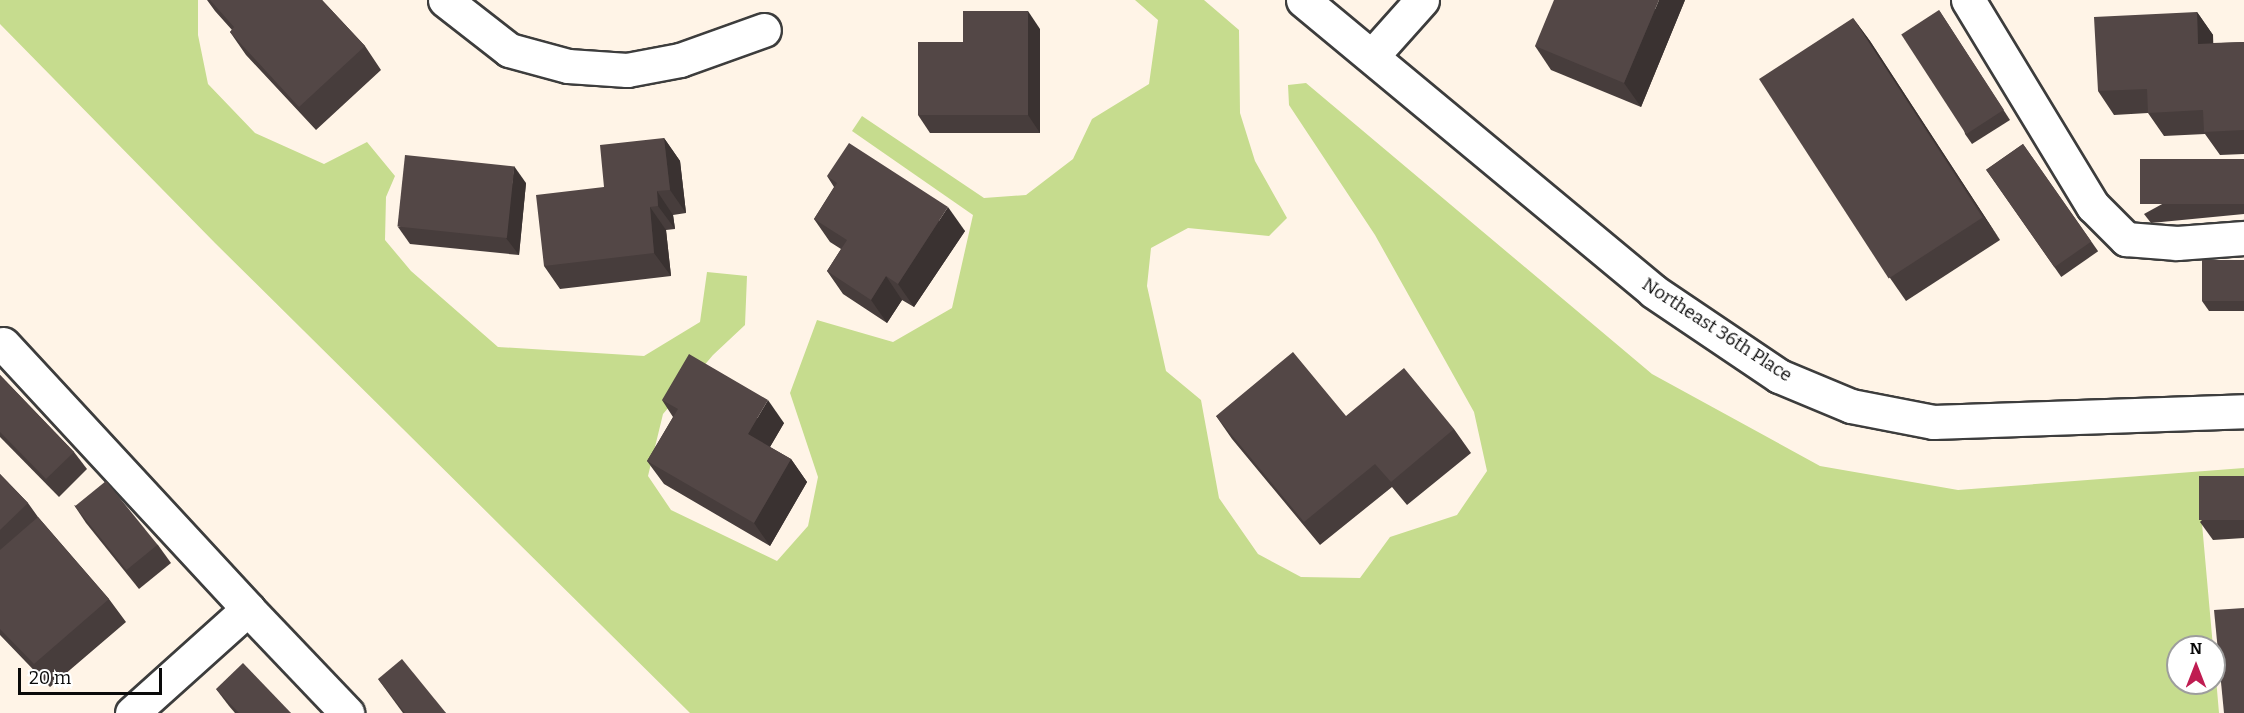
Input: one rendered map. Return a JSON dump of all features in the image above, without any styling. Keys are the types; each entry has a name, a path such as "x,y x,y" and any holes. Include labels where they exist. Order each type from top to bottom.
{"street":[{"path":"445,0 509,50 568,66 627,70 693,58 764,30"},
{"name":"Northeast 36th Place","path":"1303,0 1653,291 1779,376 1851,406 1933,422 2244,411"},
{"path":"1372,56 1422,0"},
{"path":"1968,0 2093,206 2126,239 2177,243 2244,238"},
{"path":"3,344 347,713"},
{"path":"132,713 248,609"}],"green space":[{"path":"0,0 198,0 198,35 208,84 255,133 324,164 367,142 395,176 386,197 385,240 411,271 498,347 644,356 700,322 707,272 747,276 745,325 713,355 663,414 648,476 671,510 777,561 808,526 818,477 790,393 817,320 893,342 952,308 973,215 852,131 862,116 984,198 1026,195 1073,159 1092,119 1149,84 1158,20 1135,0 1204,0 1239,30 1240,113 1255,161 1287,218 1269,236 1188,228 1151,248 1147,286 1166,371 1201,400 1219,498 1258,554 1301,577 1360,578 1390,537 1457,515 1487,471 1474,412 1375,235 1289,105 1288,85 1306,83 1652,374 1820,466 1958,490 2244,468 2244,486 2199,490 2212,635 2166,635 2166,695 2217,695 2219,713 690,713 215,243 0,24"}],"building":[{"path":"210,0 322,0 365,46 299,107 230,32 234,27"},
{"path":"1554,0 1659,0 1624,83 1535,46"},
{"path":"1939,10 2004,110 1966,134 1901,35"},
{"path":"963,11 1028,11 1028,115 918,115 918,42 963,42"},
{"path":"2197,12 2198,44 2244,42 2244,130 2204,132 2203,110 2148,113 2147,89 2098,91 2094,17"},
{"path":"1853,18 1983,218 1889,279 1759,79"},
{"path":"664,138 670,190 657,191 658,206 650,207 654,253 544,266 536,195 604,187 600,145"},
{"path":"849,143 948,207 898,284 886,276 871,300 827,271 847,240 814,219 837,183 827,176"},
{"path":"2023,144 2091,241 2054,267 1986,170"},
{"path":"405,155 514,166 507,238 397,227"},
{"path":"2140,159 2244,159 2244,204 2140,204"},
{"path":"2202,260 2244,260 2244,301 2202,301"},
{"path":"1293,352 1346,416 1404,368 1454,429 1391,482 1375,464 1304,522 1216,416"},
{"path":"689,354 768,400 748,434 791,459 754,523 647,461 678,409 662,400"},
{"path":"0,375 74,452 46,479 0,432"},
{"path":"0,474 28,503 0,530"},
{"path":"2199,476 2244,476 2244,520 2199,520"},
{"path":"106,481 158,545 127,570 75,506"},
{"path":"38,517 109,599 34,664 0,629 0,550"},
{"path":"2244,608 2244,713 2224,713 2222,695 2226,695 2226,635 2216,635 2214,610"},
{"path":"402,659 446,713 405,713 378,679"},
{"path":"243,663 291,713 239,713 216,689"}]}
